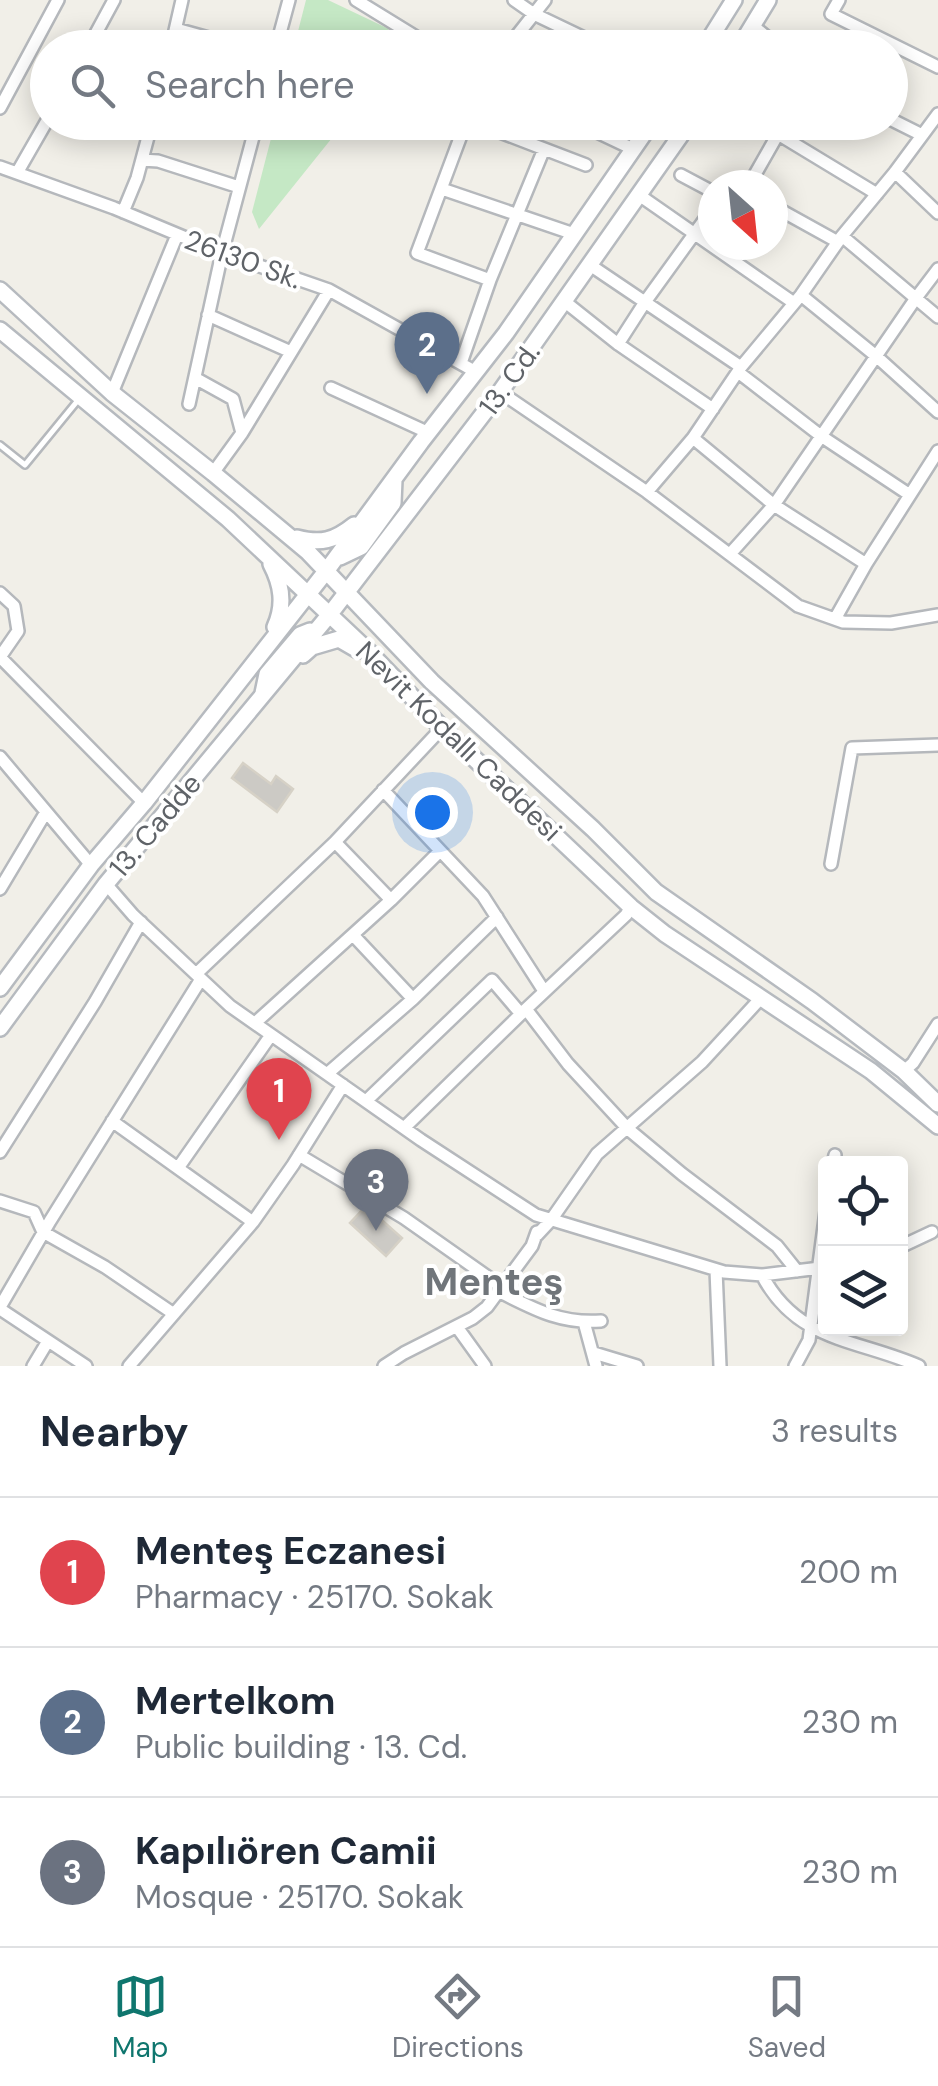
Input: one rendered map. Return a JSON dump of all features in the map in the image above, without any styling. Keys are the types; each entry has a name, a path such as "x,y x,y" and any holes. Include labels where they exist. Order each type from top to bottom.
{"main road":[{"path":"715,30 734,0"},
{"path":"749,30 768,0"},
{"name":"13. Cd.","path":"295,610 506,333 640,140"},
{"name":"13. Cd.","path":"319,628 500,392 677,140"},
{"name":"Nevit Kodallı Caddesi","path":"0,290 112,393 308,552 331,565 362,610 432,682 594,829 656,892 812,1001 904,1071 938,1104"},
{"name":"Nevit Kodallı Caddesi","path":"0,330 230,521 631,906 665,934 870,1071 938,1126"},
{"path":"331,565 361,547 393,503 394,480"},
{"path":"288,536 316,543 342,534 368,514"},
{"path":"230,521 252,528 284,556 292,578"},
{"path":"268,556 281,584 281,614 268,644"},
{"name":"13. Cadde","path":"0,988 91,865 295,610"},
{"path":"262,696 267,674 300,634 319,628"},
{"name":"13. Cadde","path":"0,1028 106,884 319,628"},
{"path":"288,666 312,648 339,640 374,658"}],"street":[{"path":"42,30 58,0"},
{"path":"98,30 114,0"},
{"path":"176,30 182,0"},
{"path":"281,30 289,0"},
{"path":"356,0 405,30"},
{"path":"514,0 567,30"},
{"path":"521,30 545,0"},
{"path":"839,0 831,14 863,30"},
{"path":"752,25 758,30"},
{"path":"0,108 30,52"},
{"path":"908,52 938,67"},
{"path":"647,492 692,438 840,239 932,126"},
{"path":"17,173 36,140"},
{"path":"123,212 147,140"},
{"path":"189,404 251,140"},
{"path":"460,140 418,253 490,280"},
{"path":"521,140 586,165"},
{"path":"613,140 633,150"},
{"path":"756,170 770,140"},
{"path":"793,140 876,194"},
{"path":"460,363 544,149"},
{"path":"142,160 158,160 239,188"},
{"name":"26130 Sk.","path":"0,167 328,290 476,372"},
{"path":"896,172 938,213"},
{"path":"681,175 698,184"},
{"path":"442,190 574,234"},
{"path":"638,195 876,356 938,412"},
{"path":"788,213 840,239 938,317"},
{"path":"618,344 698,228"},
{"path":"112,393 177,235"},
{"path":"590,265 739,370 821,436 910,495"},
{"path":"730,554 774,504 938,269"},
{"path":"214,473 328,290"},
{"path":"564,301 618,344 713,409"},
{"path":"208,315 291,352"},
{"path":"195,378 234,399 242,433"},
{"path":"330,388 429,433"},
{"path":"500,392 647,492 798,606 842,622 892,623 938,615"},
{"path":"692,438 774,504 866,564"},
{"path":"835,619 938,451"},
{"path":"0,593 14,606 18,631 0,657 144,802"},
{"path":"86,1366 0,1308 198,976 335,842 442,728"},
{"path":"831,864 852,748 938,745"},
{"path":"0,756 91,865"},
{"path":"383,790 483,896 544,991"},
{"path":"0,890 46,812"},
{"path":"335,842 391,900"},
{"path":"255,1024 440,851"},
{"path":"106,884 140,922 230,1006 536,1215 716,1270 762,1274 818,1268"},
{"path":"404,1128 631,906"},
{"path":"328,1074 414,999 497,917"},
{"path":"0,1152 95,1002 140,922"},
{"path":"353,934 414,999"},
{"path":"366,1101 492,980 628,1128 777,1246 796,1271"},
{"path":"384,1366 488,1306 597,1154 702,1062 761,998"},
{"path":"904,1071 938,1024"},
{"path":"178,1168 271,1034"},
{"path":"129,1366 253,1222 343,1085"},
{"path":"112,1121 253,1222"},
{"path":"299,1155 404,1218 500,1289 561,1320 601,1321"},
{"path":"0,1202 34,1212 43,1232 105,1267 174,1314"},
{"path":"536,1215 538,1235"},
{"path":"902,1246 932,1232"},
{"path":"716,1270 720,1366"},
{"path":"762,1274 772,1294 811,1328 920,1366"},
{"path":"795,1366 809,1340 818,1281"},
{"path":"584,1322 595,1360 637,1366"},
{"path":"458,1326 485,1366"},
{"path":"33,1366 48,1341"}],"lane":[{"path":"0,445 25,465 79,398"}],"green space":[{"path":"306,0 328,0 389,29 388,30 298,30"},
{"path":"271,140 330,140 259,229 252,212"}],"building":[{"path":"243,763 271,784 276,776 293,789 277,812 232,778"},
{"path":"366,1206 402,1238 386,1256 350,1223"}],"place":[{"name":"Mertelkom","path":"427,394"},
{"name":"Menteş Eczanesi","path":"279,1140"},
{"name":"Kapılıören Camii","path":"376,1231"}],"district":[{"name":"Menteş","path":"494,1282"}]}
